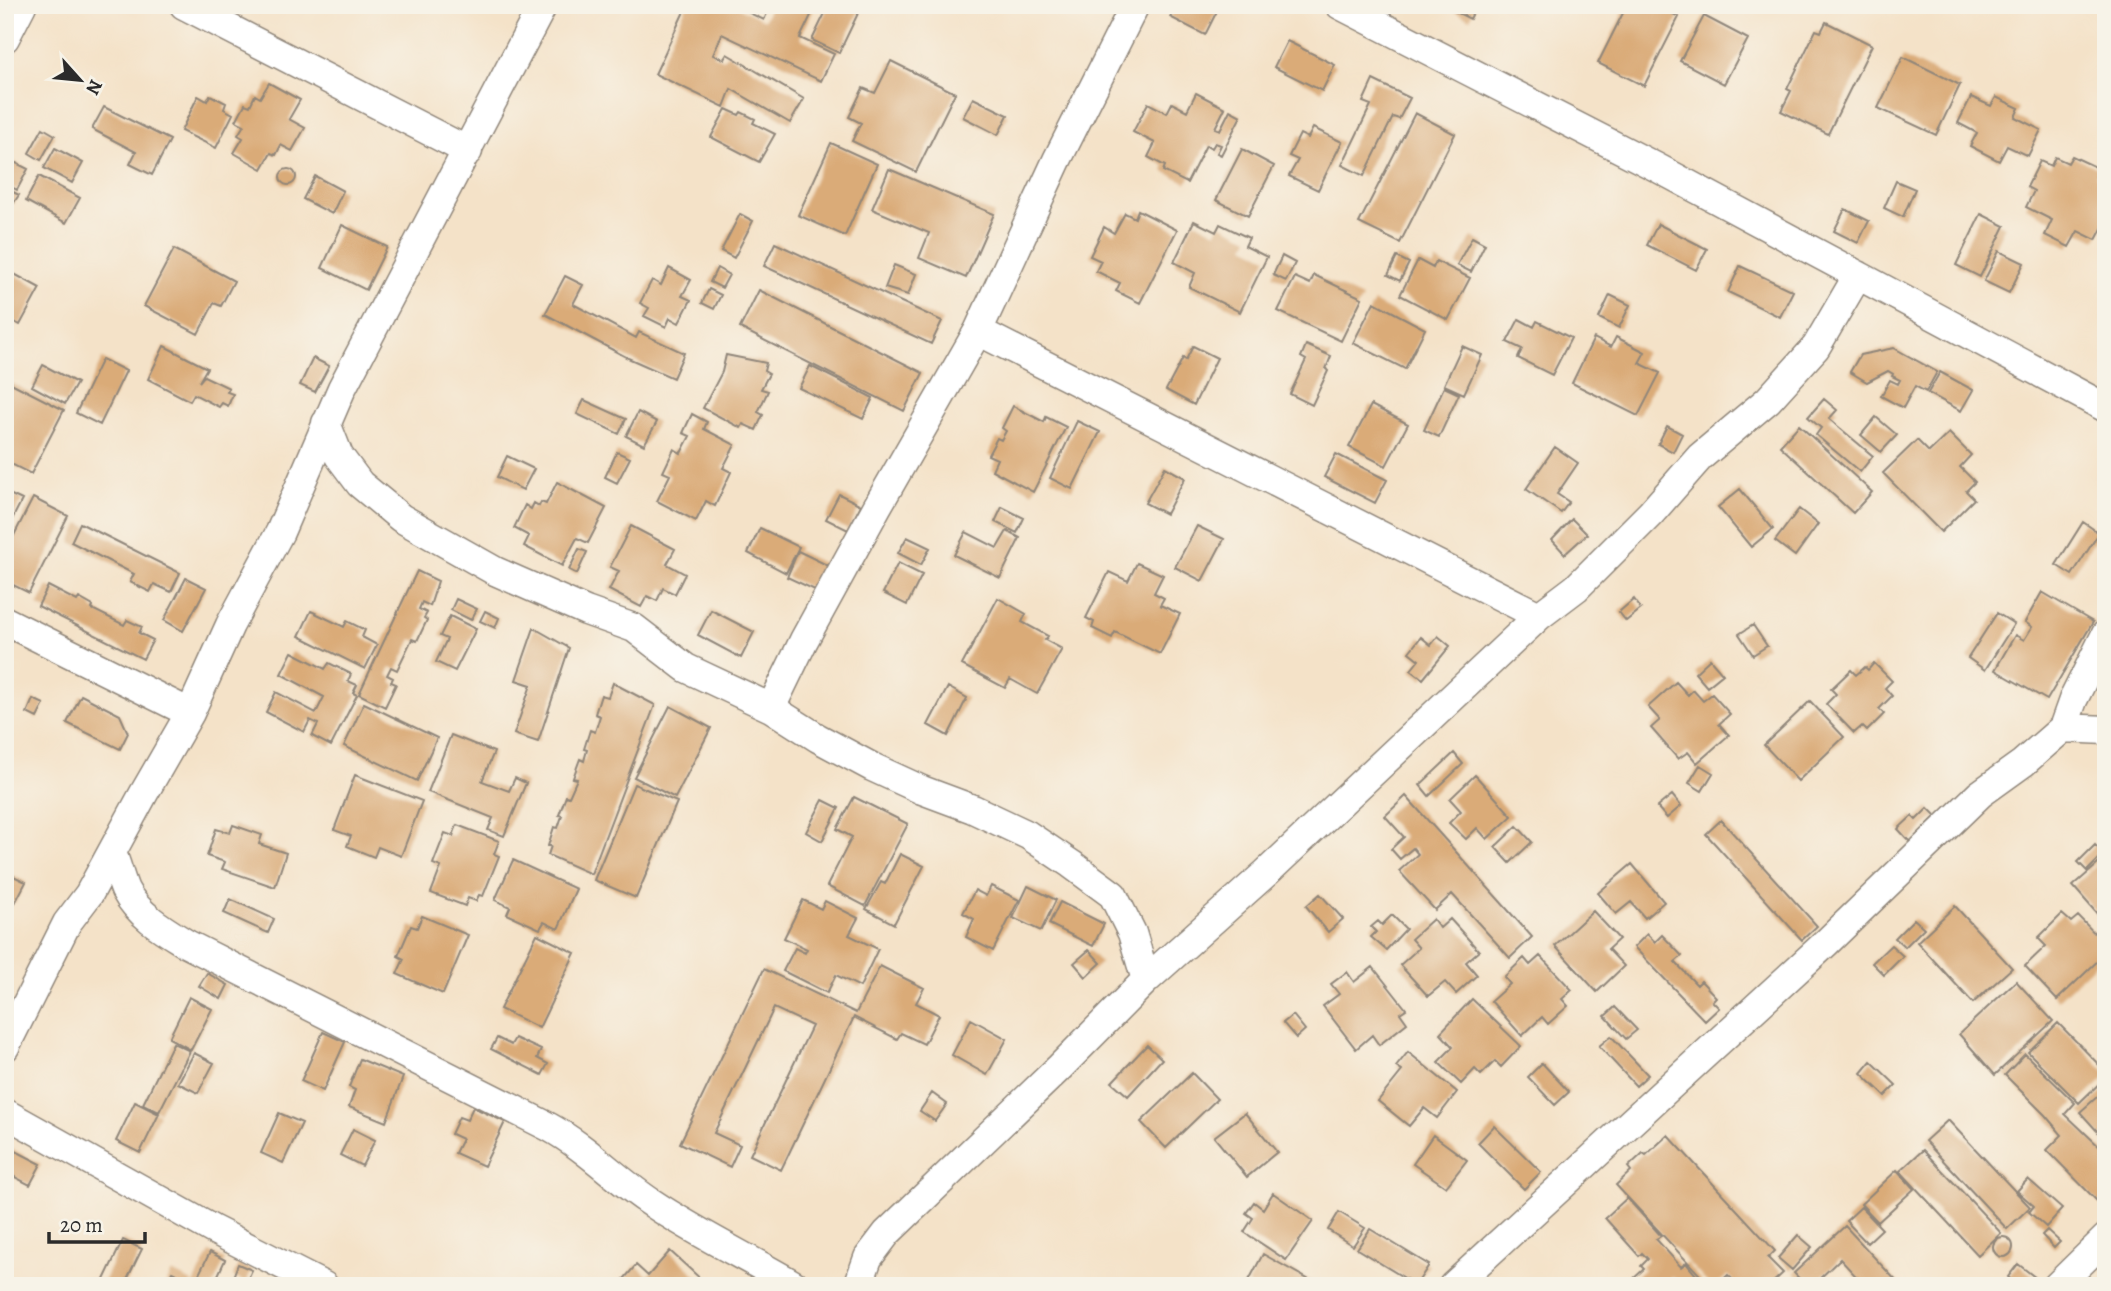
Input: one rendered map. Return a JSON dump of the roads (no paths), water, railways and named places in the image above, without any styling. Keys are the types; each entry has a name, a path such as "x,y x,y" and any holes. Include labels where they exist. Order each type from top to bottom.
{"street":[{"path":"5,38 22,5"},
{"path":"184,5 468,150"},
{"path":"5,1047 68,923 89,894 190,713 230,625 280,532 342,388 543,5"},
{"path":"771,708 863,531 978,331 1056,160 1135,5"},
{"path":"1340,5 1656,167 2106,408"},
{"path":"858,1286 868,1258 887,1233 1146,980 1266,873 1539,616 1576,589 1651,513 1700,457 1768,400 1816,347 1858,275"},
{"path":"978,331 1539,616"},
{"path":"326,423 339,456 360,484 401,518 495,571 586,611 634,628 686,668 771,708 818,738 872,767 1028,835 1071,864 1112,895 1132,933 1146,980"},
{"path":"5,621 190,713"},
{"path":"1453,1286 1826,943 1980,794 2023,763 2063,729 2073,700 2106,635"},
{"path":"2063,729 2106,730"},
{"path":"112,853 125,890 133,902 163,929 262,984 572,1140 655,1206 796,1286"},
{"path":"5,1113 212,1229 324,1286"},
{"path":"2057,1286 2106,1238"}]}
